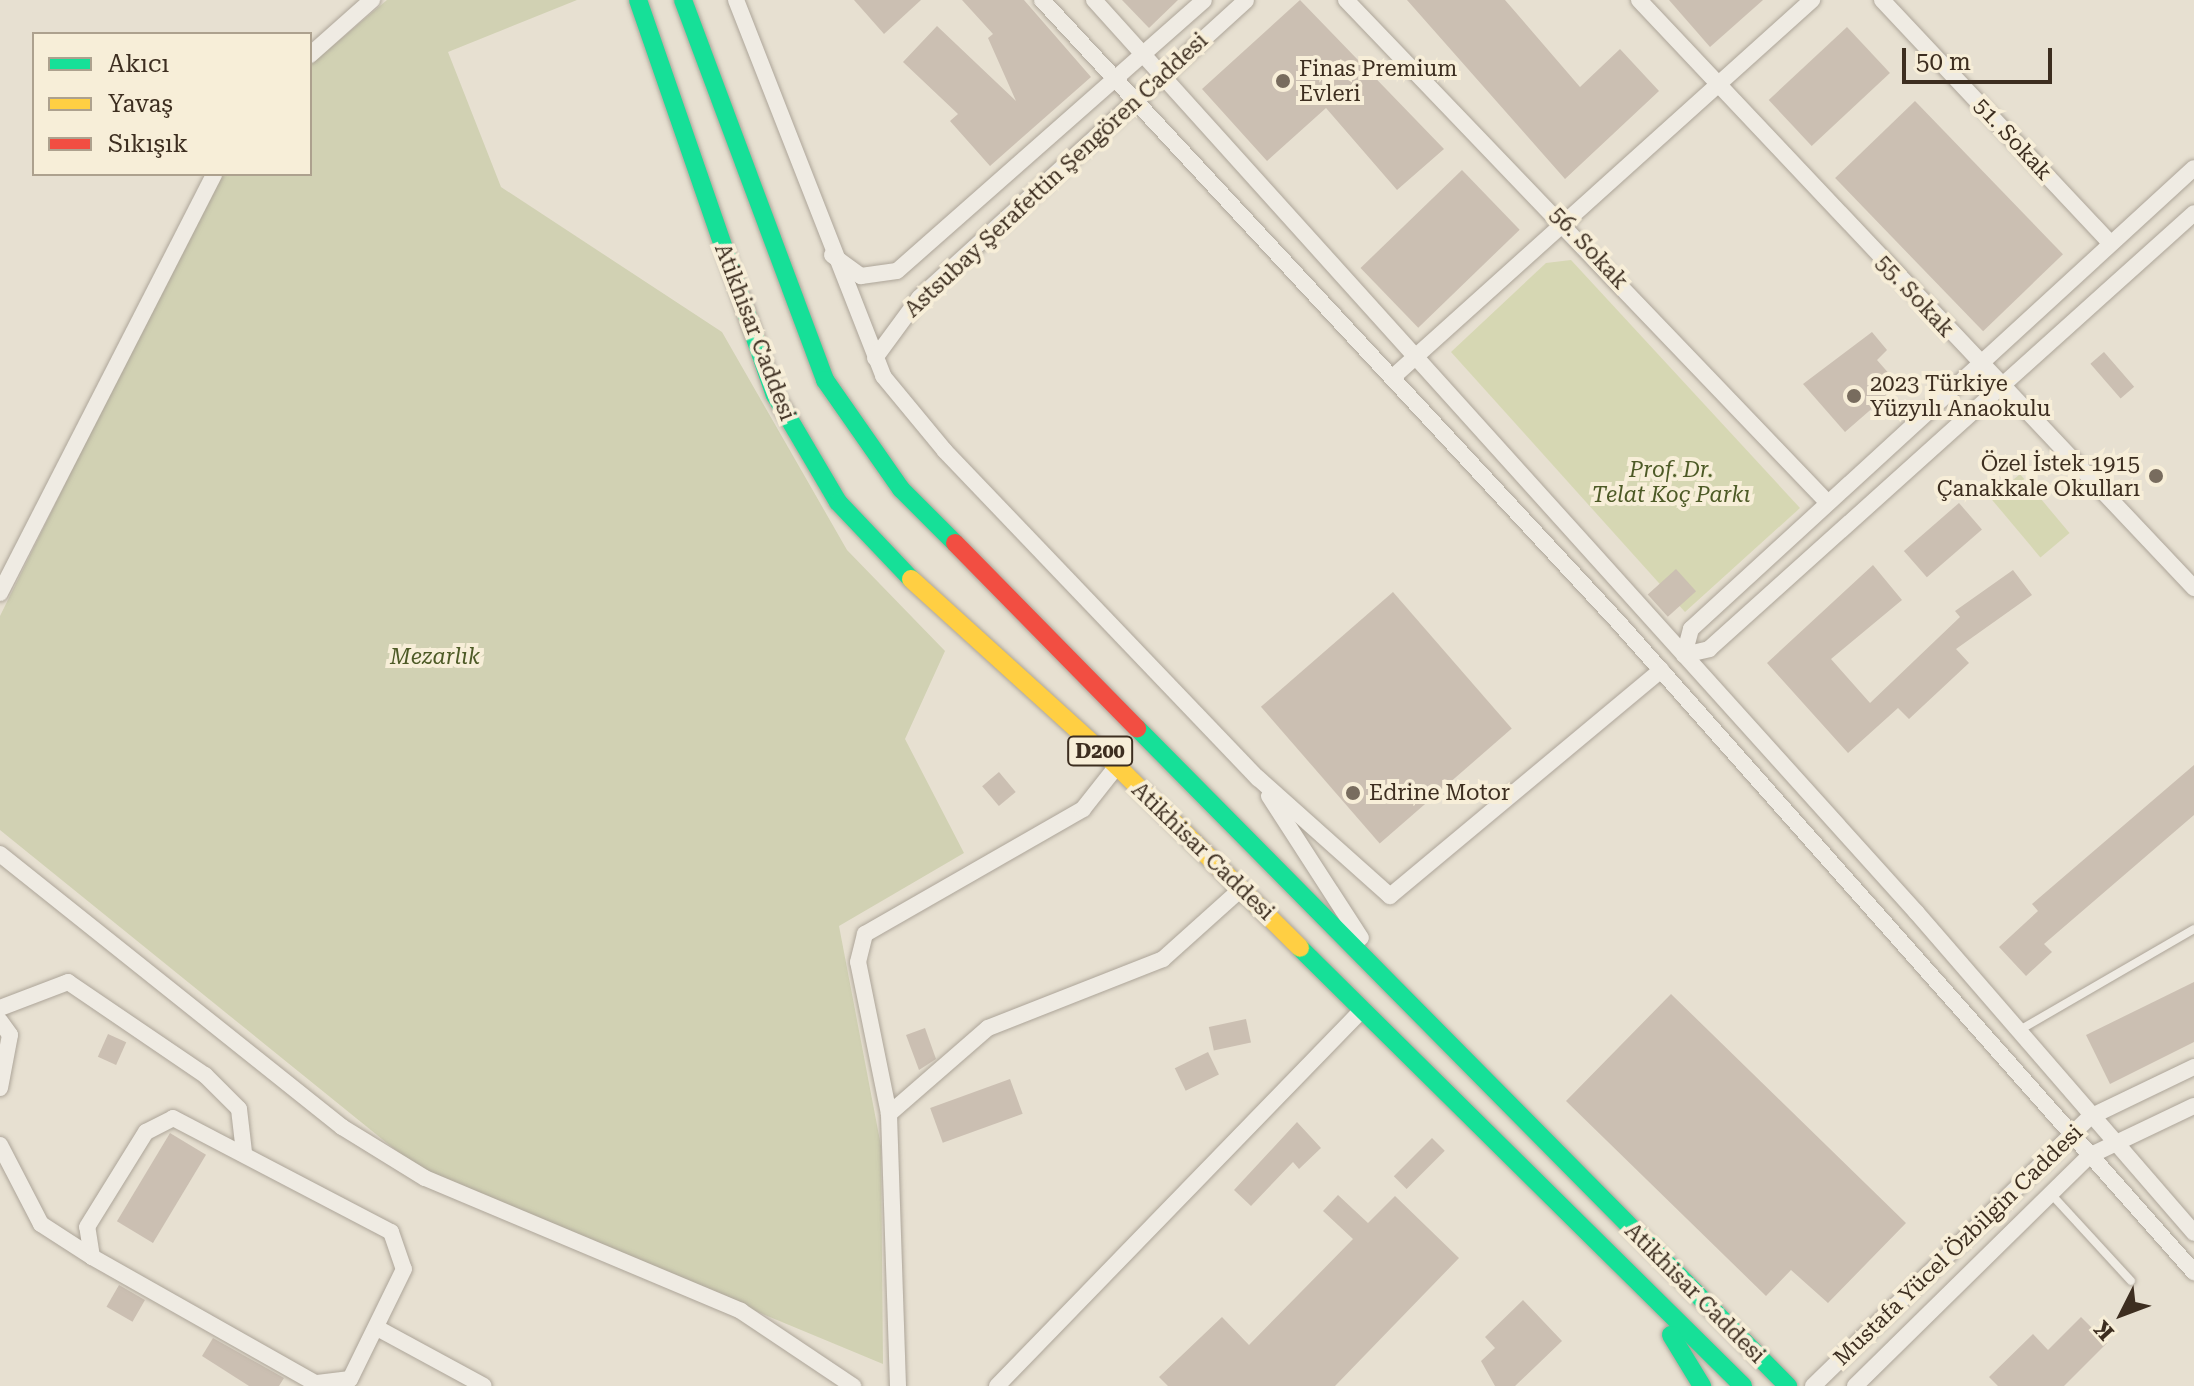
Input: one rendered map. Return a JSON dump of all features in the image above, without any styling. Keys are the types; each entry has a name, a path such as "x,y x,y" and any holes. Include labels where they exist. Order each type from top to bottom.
{"highway":[{"name":"Atikhisar Caddesi","path":"638,0 757,350 812,465 931,601 1117,766 1743,1386"},
{"name":"Atikhisar Caddesi","path":"683,0 825,380 872,453 978,573 1380,980 1788,1386"},
{"path":"1603,1248 1702,1386"}],"street":[{"path":"312,53 372,0"},
{"path":"736,0 831,255 875,358 945,451 1258,778 1390,896 1661,670"},
{"path":"1042,0 1132,101 1393,377 1661,670 2194,1272"},
{"path":"1094,0 1143,54 1159,77 1684,655 2194,1233"},
{"name":"Astsubay Şerafettin Şengören Caddesi","path":"831,255 861,276 897,271 1116,81 1204,0"},
{"name":"Astsubay Şerafettin Şengören Caddesi","path":"875,358 919,298 1246,0"},
{"name":"56. Sokak","path":"1346,0 1563,219 1827,502"},
{"name":"55. Sokak","path":"1639,0 1980,366 2194,588"},
{"path":"1393,377 1563,219 1720,85 1812,0"},
{"name":"51. Sokak","path":"1882,0 2110,243"},
{"path":"1684,655 1691,629 2194,168"},
{"path":"0,593 213,176"},
{"path":"1684,655 1709,649 1998,385 2194,213"},
{"path":"898,1386 889,1114 858,962 865,934 1083,809 1117,766"},
{"path":"1258,778 1380,980"},
{"path":"0,854 342,1127 425,1178 741,1311 853,1386"},
{"path":"889,1114 988,1028 1163,959 1242,888"},
{"path":"0,1008 68,982 205,1075 239,1109 244,1152"},
{"path":"997,1386 1363,1009"},
{"path":"0,1021 10,1035 0,1088"},
{"name":"Mustafa Yücel Özbilgin Caddesi","path":"1813,1386 2090,1117 2194,1067"},
{"name":"Mustafa Yücel Özbilgin Caddesi","path":"1855,1386 2089,1156 2112,1142 2194,1106"},
{"path":"0,1145 41,1224 92,1257 315,1383 350,1379 379,1329 404,1269 391,1232 244,1152 173,1118 146,1132 87,1227 92,1257"},
{"path":"379,1329 484,1386"}],"lane":[{"path":"2018,1031 2194,929"},
{"path":"2050,1193 2131,1281"}],"green space":[{"name":"Mezarlık","path":"387,0 577,0 448,52 501,187 722,332 847,550 945,651 905,739 964,853 839,926 881,1146 883,1364 424,1173 0,830 0,616 217,176 312,176 312,63"},
{"name":"Prof. Dr. Telat Koç Parkı","path":"1571,260 1800,508 1685,612 1451,352 1546,263"},
{"path":"2020,474 2069,533 2040,557 1991,498"}],"building":[{"path":"854,0 921,0 884,34"},
{"path":"962,0 1024,0 1091,77 990,166 950,121 958,114 903,62 937,26 1016,101 988,38 993,34"},
{"path":"1122,0 1178,0 1149,28"},
{"name":"Finas Premium Evleri","path":"1300,0 1444,149 1397,190 1326,108 1267,161 1202,89"},
{"path":"1407,0 1505,0 1580,87 1620,49 1659,91 1565,179"},
{"path":"1669,0 1763,0 1710,47"},
{"path":"1847,27 1890,73 1812,146 1769,100"},
{"path":"1915,101 2063,254 1983,331 1835,178"},
{"path":"1462,170 1520,230 1418,328 1361,268"},
{"path":"1872,332 1887,350 1877,360 1899,385 1845,432 1803,384"},
{"path":"2104,352 2134,387 2121,399 2090,364"},
{"path":"1959,503 1982,529 1927,577 1904,551"},
{"path":"1873,565 1902,600 1831,659 1870,703 1960,617 1955,611 2013,570 2032,595 1956,649 1969,663 1909,719 1898,708 1848,753 1767,663"},
{"path":"1676,569 1696,591 1668,617 1648,594"},
{"path":"1393,592 1512,729 1380,843 1261,707"},
{"path":"2194,765 2194,815 2044,944 2052,952 2026,976 1999,947 2038,911 2032,904"},
{"path":"999,772 1016,792 999,806 982,786"},
{"path":"2194,982 2194,1042 2110,1084 2086,1035"},
{"path":"1671,994 1906,1223 1828,1303 1791,1270 1766,1296 1566,1101"},
{"path":"1246,1019 1251,1042 1214,1050 1209,1027"},
{"path":"925,1028 936,1059 919,1070 906,1035"},
{"path":"108,1034 126,1042 116,1065 98,1057"},
{"path":"1208,1052 1219,1074 1186,1091 1175,1068"},
{"path":"1010,1079 1023,1114 943,1143 930,1108"},
{"path":"1297,1122 1321,1148 1299,1169 1293,1162 1251,1206 1234,1190"},
{"path":"170,1133 206,1155 153,1243 117,1221"},
{"path":"1432,1138 1445,1151 1407,1189 1394,1176"},
{"path":"1338,1195 1368,1223 1395,1196 1459,1258 1335,1386 1168,1386 1159,1377 1222,1317 1249,1345 1353,1239 1323,1211"},
{"path":"119,1285 145,1300 132,1322 106,1307"},
{"path":"1523,1300 1562,1341 1515,1386 1495,1386 1481,1361 1495,1348 1485,1337"},
{"path":"2081,1317 2107,1343 2064,1386 1998,1386 1989,1377 2033,1334 2048,1350"},
{"path":"213,1338 284,1378 279,1386 249,1386 202,1356"}],"traffic: fast":[{"path":"638,0 775,395 838,502 911,579"},
{"path":"683,0 825,380 901,489 955,543"},
{"path":"1137,728 1788,1386"},
{"path":"1300,948 1743,1386"},
{"path":"1671,1335 1702,1386"}],"traffic: slow":[{"path":"911,579 1117,766 1300,948"}],"traffic: jam":[{"path":"955,543 1137,728"}],"place":[{"name":"Finas Premium Evleri","path":"1283,81"},
{"name":"2023 Türkiye Yüzyılı Anaokulu","path":"1854,396"},
{"name":"Özel İstek 1915 Çanakkale Okulları","path":"2156,476"},
{"name":"Edrine Motor","path":"1353,793"}]}
